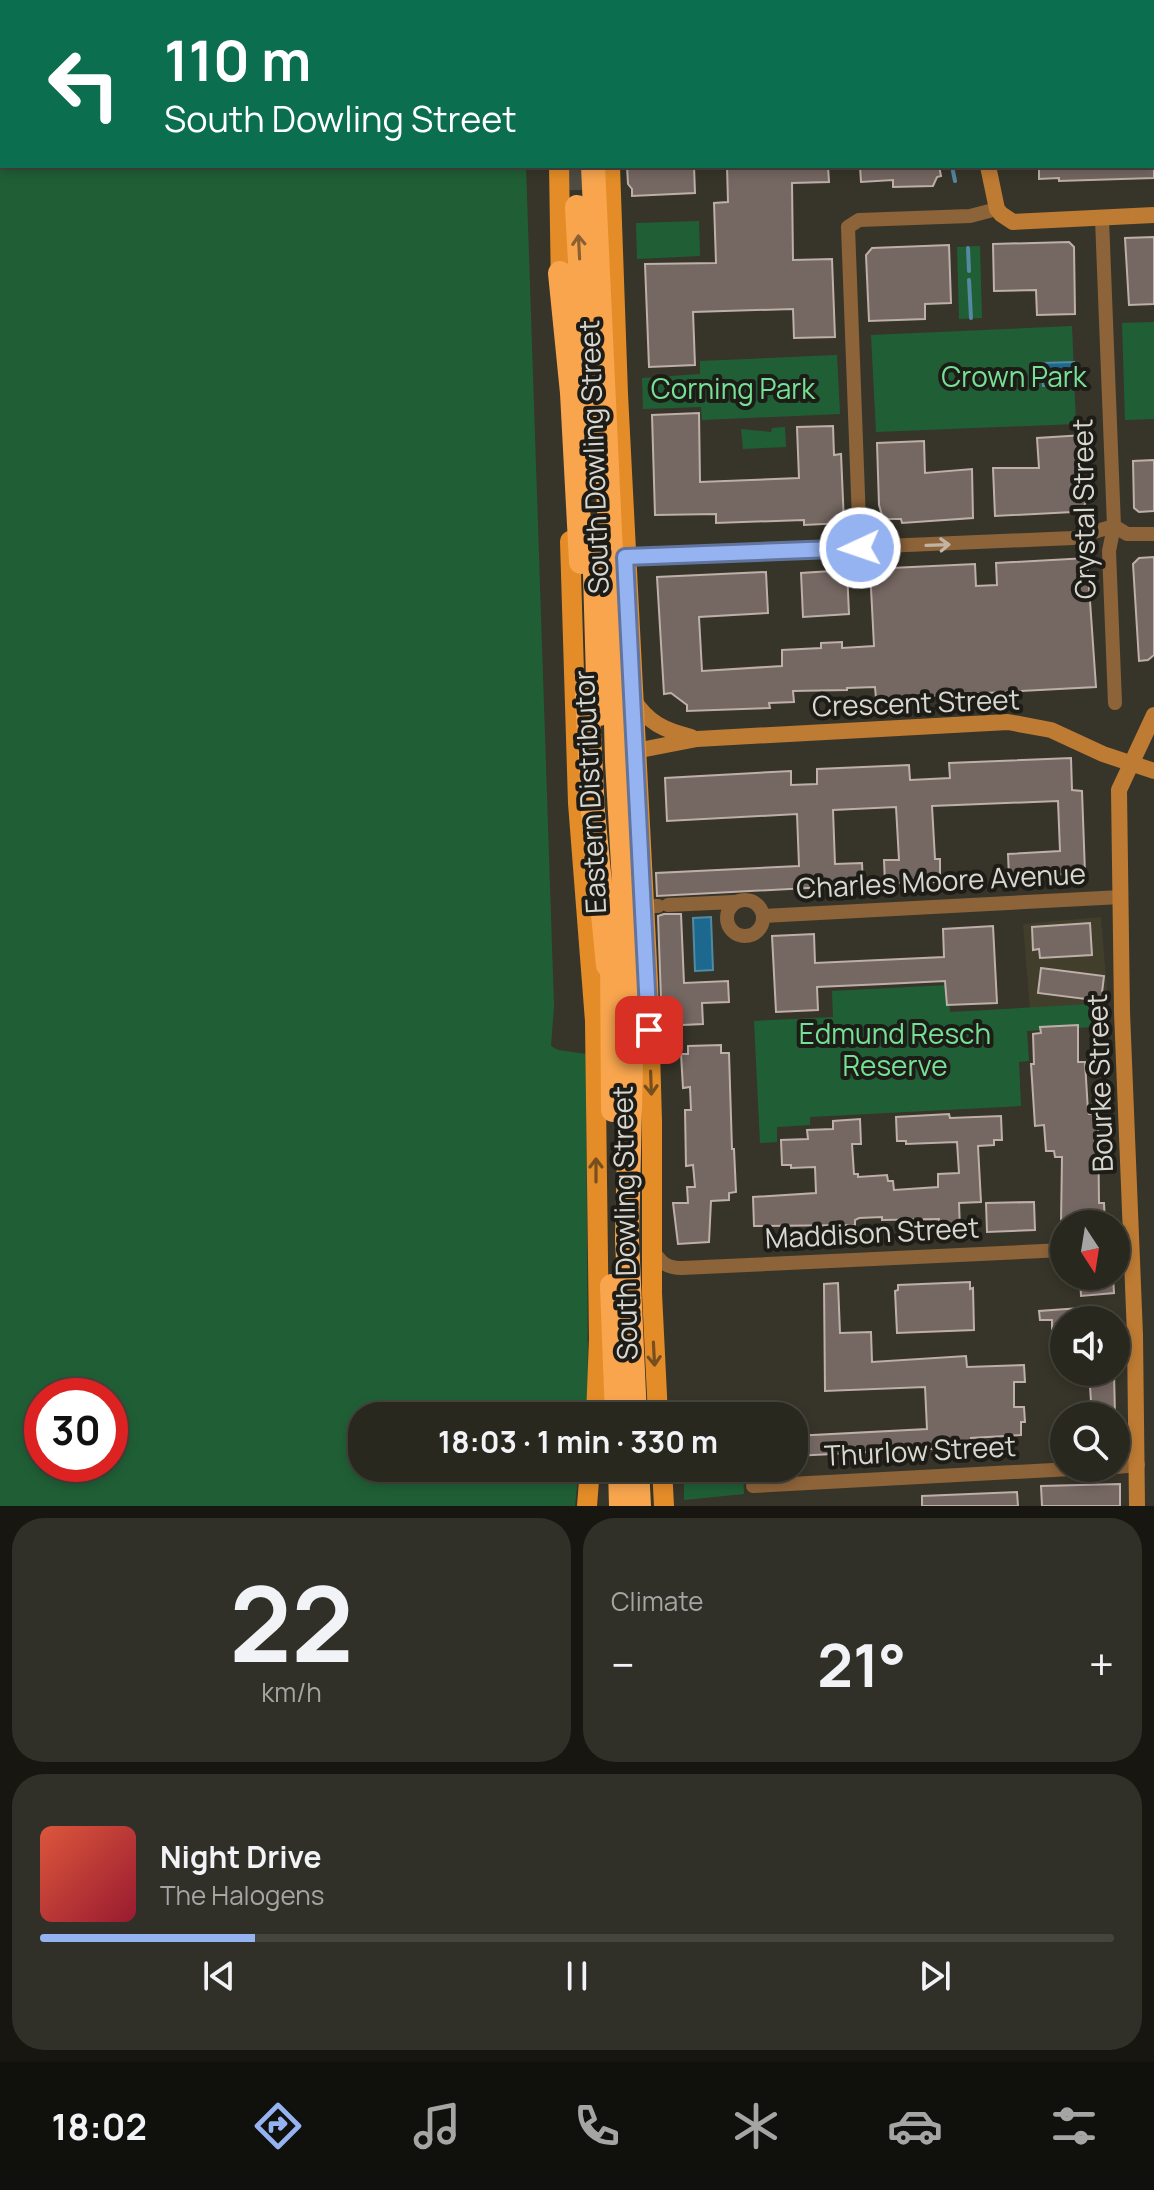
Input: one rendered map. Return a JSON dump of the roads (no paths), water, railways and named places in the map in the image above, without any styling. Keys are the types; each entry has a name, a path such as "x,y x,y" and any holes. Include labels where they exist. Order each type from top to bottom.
{"highway":[{"name":"Eastern Distributor","path":"593,168 617,761 632,1021 627,1239 634,1402"},
{"name":"Eastern Distributor","path":"577,207 599,719 611,919 614,1027 611,1244 617,1402"},
{"path":"560,273 572,393 593,812 614,1027"},
{"path":"620,1482 621,1506"},
{"path":"638,1482 639,1506"}],"main road":[{"name":"South Dowling Street","path":"559,168 578,803 595,1021 599,1339 597,1402"},
{"name":"South Dowling Street","path":"610,168 625,557 648,998 652,1293 657,1402"},
{"path":"587,1506 589,1482"},
{"path":"663,1482 664,1506"}],"street":[{"path":"988,168 997,209 1007,219 1020,222 1154,215"},
{"path":"860,548 848,247 850,224 859,220 970,216 997,209"},
{"name":"Crystal Street","path":"1102,219 1114,526 1109,551 1115,703"},
{"path":"625,557 1073,538 1114,526 1127,534 1154,534"},
{"name":"Crescent Street","path":"633,698 646,717 657,726 697,739"},
{"name":"Bourke Street","path":"1124,1210 1119,790 1154,715"},
{"name":"Crescent Street","path":"635,751 697,739 1008,722 1051,730 1154,771"},
{"name":"Charles Moore Avenue","path":"763,916 1121,897"},
{"path":"660,906 746,899 761,910 763,916 760,927 752,934 735,933 727,919 734,902"},
{"path":"652,1249 659,1261 670,1268 682,1268"},
{"name":"Maddison Street","path":"682,1268 1050,1251"},
{"path":"652,1293 682,1268"},
{"name":"Bourke Street","path":"1127,1290 1138,1465 1137,1506"},
{"path":"1130,1466 1138,1465"},
{"name":"Thurlow Street","path":"753,1486 1050,1470"}],"water":[{"path":"1074,362 1074,385 1043,386 1041,363"},
{"path":"711,917 713,970 695,971 693,918"}],"waterway":[{"path":"952,168 955,181"},
{"path":"968,248 969,271"},
{"path":"969,280 971,318"}],"tunnel":[{"path":"576,168 577,207"}],"park label":[{"name":"Crown Park","path":"1014,377"},
{"name":"Corning Park","path":"733,389"},
{"name":"Edmund Resch Reserve","path":"895,1050"}]}
